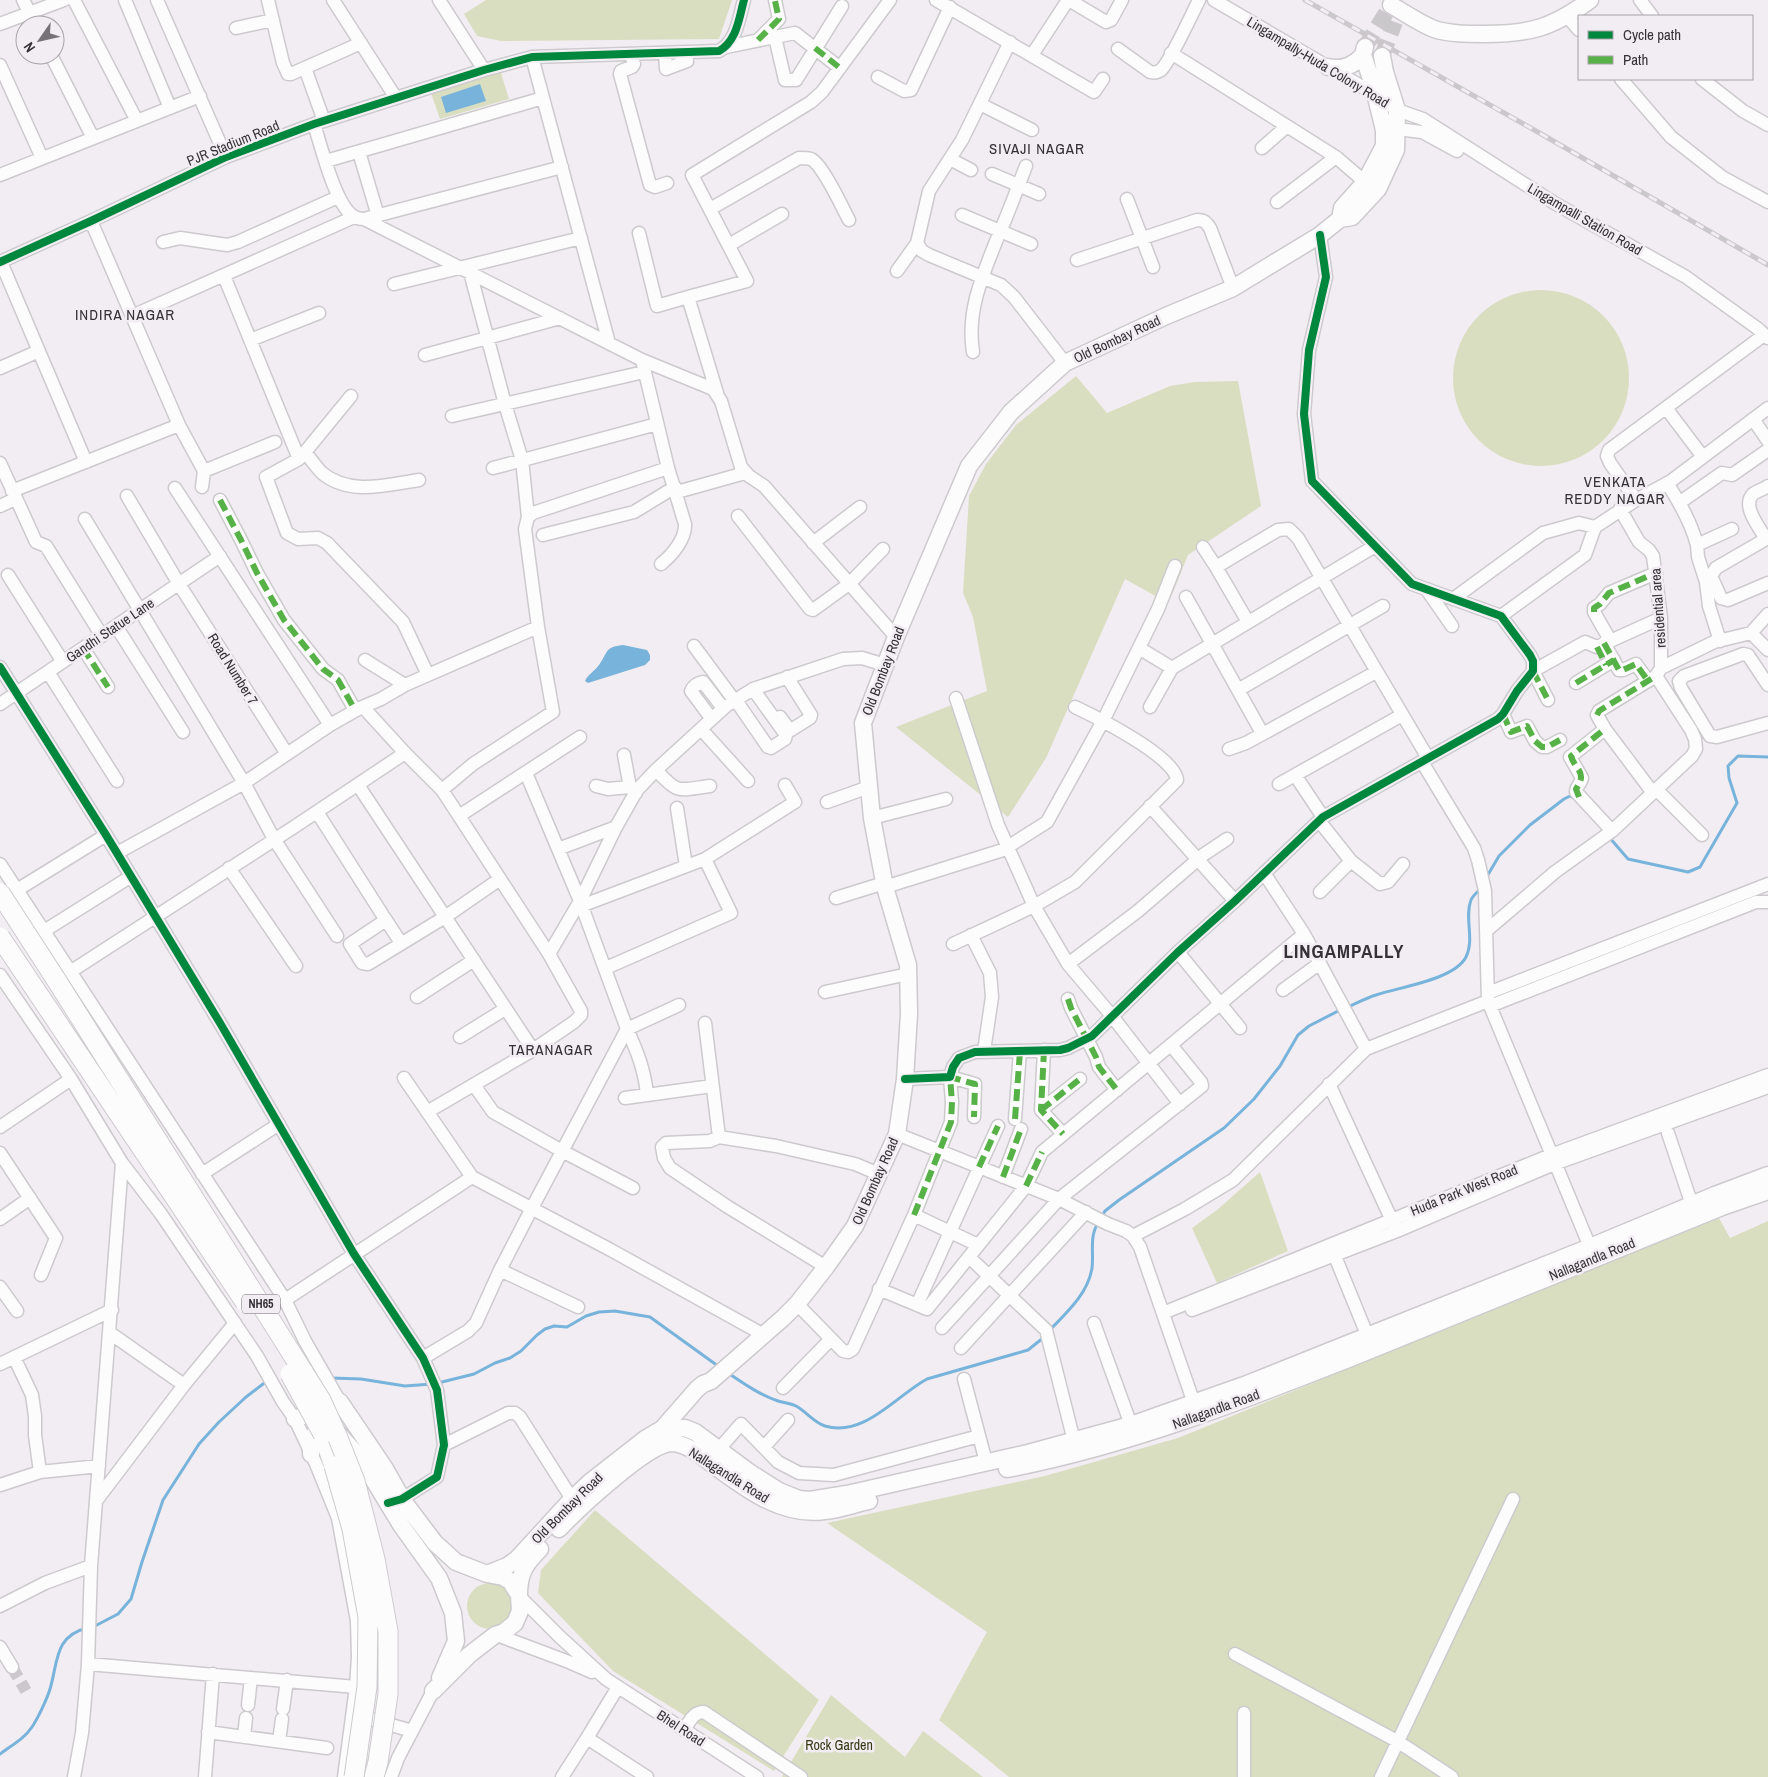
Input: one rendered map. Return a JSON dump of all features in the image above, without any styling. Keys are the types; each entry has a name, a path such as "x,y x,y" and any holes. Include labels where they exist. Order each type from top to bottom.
{"highway":[{"name":"NH65","path":"9,892 57,981 321,1400 338,1438 355,1481 362,1507 375,1559 388,1631 388,1694 374,1777"},
{"name":"NH65","path":"0,937 241,1297 298,1386 323,1434 352,1529 368,1616 367,1687 354,1777"}],"main road":[{"path":"1394,7 1448,25 1462,27 1516,26 1548,18 1578,0"},
{"path":"1394,7 1433,28 1463,34 1506,34 1550,25 1590,0"},
{"name":"Old Bombay Road","path":"1328,67 1344,68 1358,61 1364,51 1384,130 1384,146 1371,186"},
{"name":"Old Bombay Road","path":"670,1429 719,1375 797,1304 826,1267 855,1226 896,1134 905,1079 909,1014 908,965 884,885 872,818 863,723 896,637 969,466 1011,412 1066,363 1166,316 1232,288 1320,235 1340,219 1342,208 1371,186 1396,150 1397,110 1384,72 1382,56"},
{"name":"Nallagandla Road","path":"651,1444 671,1443 694,1450 757,1496 792,1510 929,1485 1077,1453 1136,1437 1368,1337 1768,1175"},
{"name":"Nallagandla Road","path":"670,1429 685,1428 695,1432 749,1472 779,1491 824,1505 986,1462 1196,1410 1359,1354 1722,1207 1768,1191"},
{"path":"295,1419 340,1402 384,1467 401,1526 439,1578 453,1613 456,1640 446,1666 433,1691"},
{"path":"311,1454 314,1432 325,1426 334,1430 361,1459 395,1501 448,1556 456,1562 487,1574 495,1574 510,1581 520,1596"},
{"path":"651,1444 670,1429"},
{"path":"366,1440 367,1468"},
{"name":"Old Bombay Road","path":"487,1574 507,1566 517,1559 590,1482 651,1444"},
{"name":"Old Bombay Road","path":"497,1634 504,1632 515,1624 520,1611 519,1580 524,1568 532,1557 582,1507 642,1456 651,1444"},
{"path":"433,1691 469,1655 497,1634"}],"street":[{"path":"23,0 31,15"},
{"path":"0,24 64,0"},
{"path":"74,0 138,121"},
{"path":"124,0 170,108"},
{"path":"157,0 226,157"},
{"path":"268,0 288,74 306,68 361,43"},
{"path":"333,0 396,98"},
{"path":"439,0 484,70"},
{"path":"726,47 733,37 744,0"},
{"path":"758,40 779,19 774,0"},
{"path":"639,233 657,306 747,281 692,175 811,102 822,92 890,0"},
{"path":"936,0 1094,92 1103,79"},
{"path":"1032,55 1068,0 1106,22 1111,20 1122,0"},
{"path":"1118,48 1153,73 1160,71 1199,0"},
{"name":"Lingampally-Huda Colony Road","path":"1214,0 1376,95 1397,110"},
{"path":"1640,0 1651,15"},
{"path":"775,37 785,80 796,80 842,6"},
{"path":"878,77 904,92 910,90 950,7"},
{"path":"1567,16 1578,29"},
{"path":"236,28 273,20"},
{"name":"PJR Stadium Road","path":"0,262 226,157 319,123 484,70 532,57 719,51 726,47 795,33 840,68"},
{"path":"897,271 917,243 929,191 962,140 1010,42"},
{"path":"1171,53 1336,157 1371,186"},
{"path":"609,55 642,189"},
{"path":"631,55 634,64 632,67 620,71 620,74 650,185 655,187 667,183"},
{"path":"532,57 609,343"},
{"path":"0,65 42,158"},
{"path":"56,65 93,138"},
{"path":"306,68 326,161 338,197 347,210 359,218 609,343 643,366 708,387 717,393"},
{"path":"1622,80 1671,137 1722,177 1768,202"},
{"path":"1703,80 1743,111 1768,125"},
{"path":"0,175 200,96"},
{"path":"326,161 543,98"},
{"path":"980,104 1032,130"},
{"name":"Lingampalli Station Road","path":"1397,110 1422,119 1556,204 1686,277 1766,337"},
{"path":"1262,148 1287,126"},
{"path":"1397,129 1422,132 1469,157 1480,156"},
{"path":"359,152 378,216"},
{"path":"1277,202 1336,157"},
{"path":"710,209 799,158 810,159 817,165 849,220"},
{"path":"950,159 971,170"},
{"path":"972,352 970,324 982,277 1026,166"},
{"path":"132,316 359,218 378,216 562,167"},
{"path":"992,174 1039,194"},
{"path":"164,242 180,238 227,245 238,242 338,197"},
{"path":"1127,199 1153,267"},
{"path":"728,245 782,214"},
{"path":"962,215 1031,244"},
{"path":"1077,260 1143,237 1202,220 1207,222 1210,228 1232,288"},
{"path":"91,221 180,425 204,471 202,487"},
{"path":"1320,235 1326,278 1309,350 1304,414 1312,481 1412,584 1501,616 1530,655 1533,661 1533,671 1548,700"},
{"path":"394,284 465,270 581,238"},
{"path":"917,243 922,251 929,255 1001,285 1006,289 1066,363"},
{"path":"0,262 86,462"},
{"path":"465,270 487,338 522,460 528,518"},
{"path":"224,276 250,340 302,455 322,472 342,485 363,488 419,480"},
{"path":"688,297 741,467 745,473 764,486 896,637"},
{"path":"250,340 319,313"},
{"path":"425,355 560,318"},
{"path":"1636,500 1610,463 1608,456 1610,450 1766,337"},
{"path":"0,368 39,351"},
{"path":"452,416 505,404 643,366"},
{"path":"643,366 668,468 686,528 675,550 661,564"},
{"path":"351,396 302,455 266,477 287,533 298,539 318,538 327,544 403,622 428,675"},
{"path":"1666,408 1703,457"},
{"path":"1501,616 1585,555 1595,527 1620,509 1667,483 1768,408"},
{"path":"1753,419 1768,441"},
{"path":"493,468 657,424"},
{"path":"0,506 14,495 86,462 180,425"},
{"path":"204,471 274,442"},
{"path":"1680,503 1722,473 1732,475 1768,450"},
{"path":"442,790 473,764 553,712 538,627 524,529 528,518 533,513 668,468"},
{"path":"1,470 36,542 46,546 102,636"},
{"path":"543,535 634,512 676,490 745,473"},
{"path":"1667,483 1692,527 1698,557 1706,582 1709,606 1720,641"},
{"path":"1768,486 1753,495 1749,502 1750,510 1767,538 1716,568 1712,576 1721,598 1728,600 1768,583"},
{"path":"175,488 330,725"},
{"name":"Road Number 7","path":"127,496 179,584 287,754"},
{"path":"220,500 284,620 323,669 338,680 359,708 442,790 549,954 581,1012 582,1016 533,1050 427,1112"},
{"path":"813,543 860,507"},
{"name":"residential area","path":"1620,509 1639,542 1653,556 1661,618 1655,675"},
{"path":"738,516 810,609 813,610 849,584 883,549"},
{"path":"85,519 244,783 274,839 337,936"},
{"path":"1453,599 1543,533 1579,523 1595,527"},
{"path":"1216,568 1278,530 1289,529 1298,538 1402,715 1474,848 1485,891 1489,1000 1552,1160 1590,1248"},
{"path":"1697,545 1732,529"},
{"path":"1150,707 1172,668 1375,546"},
{"path":"1203,547 1248,622"},
{"name":"Gandhi Statue Lane","path":"0,704 220,556"},
{"path":"836,898 993,854 1047,822 1103,721 1158,609 1175,566"},
{"path":"1486,931 1555,872 1608,834 1692,756 1696,749 1691,730 1655,675 1638,664 1634,664 1621,671 1610,662 1594,612 1594,608 1609,593 1656,573"},
{"path":"8,575 63,662"},
{"path":"1427,590 1452,626"},
{"path":"1186,597 1262,733"},
{"path":"1238,690 1383,606"},
{"path":"1702,835 1655,791 1605,729 1598,717 1598,713 1655,675 1720,641 1751,633 1768,614"},
{"path":"797,1304 843,1351 848,1352 853,1349 914,1215 951,1122 950,1077 953,1066 959,1058 984,1051 1068,1048 1092,1036 1178,952 1322,819 1498,719 1533,671 1585,642 1604,643 1661,618"},
{"path":"116,626 183,732"},
{"path":"117,853 244,783 330,725 359,708 381,699 405,685 538,627"},
{"path":"1751,633 1768,650"},
{"path":"694,646 731,702 768,747 772,748 785,739 786,735 756,688"},
{"path":"83,648 108,687"},
{"path":"1139,648 1172,668"},
{"path":"1768,686 1748,655 1743,654 1684,676 1679,681 1681,688 1710,736 1717,737 1768,722"},
{"path":"549,954 581,904 633,790 711,718 731,702 756,688 843,659 862,658 885,665"},
{"path":"365,660 405,685"},
{"path":"1576,683 1610,662"},
{"path":"0,668 106,835 220,1023 354,1254 424,1361 437,1390 444,1446 437,1477 395,1501"},
{"path":"48,672 116,781"},
{"path":"1229,749 1246,743 1376,672"},
{"path":"756,688 791,730 810,718 811,715 787,677"},
{"path":"711,718 691,691 692,688 703,682 731,702"},
{"path":"956,698 998,825 1034,906 1068,964 1150,1063 1180,1104"},
{"path":"953,944 1034,906 1074,882 1177,780 1175,771 1169,764 1140,743 1075,707"},
{"path":"1503,714 1511,732 1527,726 1535,741 1542,747 1547,747 1560,740"},
{"path":"1278,784 1402,715"},
{"path":"701,729 748,781"},
{"path":"1605,729 1570,756 1582,778 1581,783 1576,789 1579,797 1608,834"},
{"path":"459,816 580,737"},
{"path":"70,972 405,753"},
{"path":"624,755 633,790"},
{"path":"656,770 670,786 678,790 710,786"},
{"path":"526,773 581,904 627,1029 641,1060 646,1077 647,1096"},
{"path":"1295,775 1351,861 1380,884 1388,882 1403,864"},
{"path":"358,785 533,1050"},
{"path":"581,904 705,859 795,802 784,785"},
{"path":"596,786 608,789 633,790"},
{"path":"827,802 869,787"},
{"path":"872,818 946,800"},
{"path":"1150,806 1235,901"},
{"path":"677,808 686,866"},
{"path":"317,812 401,943"},
{"path":"558,849 616,827"},
{"path":"9,892 106,835"},
{"path":"1068,964 1138,911 1214,847 1227,839"},
{"path":"606,968 731,913 705,859"},
{"path":"1320,892 1351,861"},
{"path":"0,864 9,892 44,931 285,1300 305,1341 340,1402"},
{"path":"229,868 296,966"},
{"path":"1264,873 1304,934 1366,1049"},
{"path":"44,931 130,877"},
{"path":"384,917 351,942 350,946 360,962 364,964 368,964 445,917 500,880"},
{"path":"1133,1236 1185,1210 1232,1180 1366,1049 1768,884"},
{"path":"1489,1000 1756,902 1768,902"},
{"path":"879,1289 927,1309 1026,1186 1042,1152 1304,934"},
{"path":"971,936 990,973 992,997 984,1051"},
{"path":"1178,952 1240,1028"},
{"path":"417,997 474,960"},
{"path":"1282,990 1320,963"},
{"path":"825,992 908,974"},
{"path":"0,975 71,1079 122,1163 176,1236 235,1323 295,1419 311,1454 338,1518 352,1583 357,1621 358,1657 356,1688 344,1777"},
{"path":"1068,999 1099,1067 1117,1090"},
{"path":"424,1361 468,1331 476,1323 500,1270 627,1029 679,1006"},
{"path":"460,1037 505,1008"},
{"path":"705,1023 719,1137"},
{"path":"942,1328 1059,1199 1202,1085 1171,1045"},
{"path":"1044,1050 1041,1110 1063,1134"},
{"path":"1003,1177 1018,1124 1020,1051"},
{"name":"Huda Park West Road","path":"1332,1250 1391,1219 1552,1160 1768,1075"},
{"path":"905,1079 950,1077 975,1084 974,1117"},
{"path":"404,1078 472,1177 764,1336"},
{"path":"1041,1110 1080,1078"},
{"path":"0,1127 71,1079"},
{"path":"1329,1084 1397,1231"},
{"path":"474,1085 493,1112 633,1188"},
{"path":"625,1098 712,1086"},
{"name":"Huda Park West Road","path":"1164,1317 1332,1250 1397,1231 1552,1160 1768,1088"},
{"path":"202,1174 279,1124"},
{"path":"917,1305 998,1126"},
{"path":"1668,1133 1692,1205"},
{"path":"896,1134 1059,1199 1133,1236 1140,1247 1196,1410"},
{"path":"826,1267 728,1207 670,1168 664,1158 662,1147 666,1143 710,1141 719,1137 776,1146 855,1164 879,1174"},
{"path":"0,1155 56,1238 41,1275"},
{"path":"74,1777 82,1732 88,1664 91,1566 122,1163"},
{"path":"285,1300 472,1177"},
{"path":"0,1219 30,1198"},
{"path":"176,1236 223,1205"},
{"path":"961,1348 1089,1214"},
{"path":"914,1215 978,1245"},
{"path":"1332,1250 1368,1337"},
{"path":"969,1257 1043,1325 1046,1330 1074,1441"},
{"path":"500,1270 578,1307"},
{"path":"0,1287 17,1311"},
{"path":"0,1364 112,1310"},
{"path":"96,1501 184,1384 235,1323"},
{"path":"1094,1323 1131,1425"},
{"path":"110,1333 184,1384"},
{"path":"783,1388 831,1339"},
{"path":"14,1357 32,1395 35,1416 34,1435 40,1472"},
{"path":"964,1379 986,1462"},
{"path":"444,1446 508,1413 514,1413 520,1417 572,1499"},
{"path":"764,1447 788,1420"},
{"path":"718,1449 741,1424 778,1462 799,1473 834,1475 905,1454 979,1436"},
{"path":"0,1485 40,1472 99,1466"},
{"path":"1380,1777 1513,1499"},
{"path":"0,1606 45,1583 91,1566"},
{"path":"520,1596 560,1637 606,1679"},
{"path":"497,1634 569,1662 606,1679"},
{"path":"0,1647 12,1667"},
{"path":"1235,1654 1397,1741 1452,1777"},
{"path":"88,1664 287,1680 356,1688"},
{"path":"204,1777 213,1674"},
{"path":"244,1737 251,1678"},
{"name":"Bhel Road","path":"606,1679 757,1777"},
{"path":"279,1742 287,1680"},
{"path":"562,1777 618,1687"},
{"path":"391,1777 398,1758 433,1691"},
{"path":"684,1730 694,1715 698,1712 704,1712 801,1777"},
{"path":"352,1713 412,1731"},
{"path":"1244,1713 1244,1777"},
{"path":"208,1732 327,1748"},
{"path":"587,1738 647,1777"}],"green space":[{"path":"486,0 732,0 719,39 501,41 477,36 464,14"},
{"path":"500,70 509,99 440,119 431,93"},
{"path":"1541,290 1567,294 1582,300 1597,310 1609,322 1619,337 1625,352 1629,378 1625,404 1619,419 1609,434 1597,446 1582,456 1567,462 1541,466 1515,462 1500,456 1485,446 1473,434 1463,419 1457,404 1453,378 1457,352 1463,337 1473,322 1485,310 1500,300 1515,294"},
{"path":"1076,376 1107,413 1170,386 1195,382 1238,381 1261,506 1188,555 1172,595 1159,598 1125,579 1046,758 1008,817 896,727 987,691 973,617 963,593 969,496 986,464 1016,425"},
{"path":"1260,1172 1288,1251 1217,1283 1192,1228 1217,1210"},
{"path":"1719,1218 1730,1238 1768,1221 1768,1777 1009,1777 939,1720 987,1632 827,1523 1045,1476 1178,1438"},
{"path":"595,1510 819,1700 774,1771 613,1671 538,1593 541,1570"},
{"path":"485,1583 495,1583 509,1593 513,1606 509,1619 503,1625 495,1629 485,1629 471,1619 467,1611 467,1601 477,1587"},
{"name":"Rock Garden","path":"831,1695 905,1757 923,1731 983,1777 782,1777"}],"water":[{"path":"480,84 486,101 446,113 441,97"},
{"path":"623,645 647,650 650,660 645,665 588,683 585,681 599,665 609,649"}],"waterway":[{"path":"1609,837 1628,859 1688,872 1700,867 1737,803 1729,778 1728,766 1738,756 1768,757"},
{"path":"1486,878 1499,856 1530,825 1564,799 1570,796 1575,798"},
{"path":"1348,1007 1372,996 1425,982 1450,972 1460,965 1469,950 1469,907 1471,900 1481,888"},
{"path":"1101,1218 1105,1211 1119,1200 1224,1128 1254,1099 1280,1066 1298,1035 1309,1026 1342,1009"},
{"path":"1049,1331 1069,1310 1086,1286 1092,1268 1093,1239 1098,1223"},
{"path":"438,1383 474,1374 495,1363 510,1358 521,1351 545,1329 554,1326 567,1327 586,1316 599,1312 615,1311 650,1317 718,1366"},
{"path":"728,1373 765,1396 796,1406 825,1426 839,1428 867,1421 927,1379 1028,1350 1043,1338"},
{"path":"331,1378 361,1379 405,1386 432,1384"},
{"path":"93,1627 118,1614 131,1599 163,1500 199,1444 219,1422 267,1381"},
{"path":"0,1754 22,1738 32,1727 49,1693 59,1652 63,1644 68,1637 87,1628"}],"tunnel":[{"path":"1365,47 1386,13"},
{"path":"1382,56 1395,22"},
{"path":"12,1667 26,1691"}],"railway":[{"path":"1305,0 1768,265"}],"marked path":[{"path":"758,40 779,19 775,1"},
{"path":"815,48 840,68"},
{"path":"220,500 257,573 284,620 323,669 338,680 355,710"},
{"path":"1594,612 1594,608 1609,593 1656,573"},
{"path":"1604,643 1619,670 1636,664 1648,681"},
{"path":"1597,647 1606,665"},
{"path":"83,648 108,687"},
{"path":"1576,683 1614,660"},
{"path":"1533,671 1548,700"},
{"path":"1597,715 1599,711 1656,676"},
{"path":"1503,714 1511,732 1527,726 1535,741 1542,747 1547,747 1560,740"},
{"path":"1579,797 1576,789 1581,775 1571,756 1605,729"},
{"path":"1068,999 1099,1067 1117,1090"},
{"path":"1044,1050 1041,1110 1063,1134"},
{"path":"1015,1119 1020,1051"},
{"path":"914,1215 951,1122 950,1077 975,1084 974,1117"},
{"path":"1041,1110 1080,1079"},
{"path":"979,1167 998,1126"},
{"path":"1003,1177 1021,1129"},
{"path":"1026,1186 1042,1152"}],"cycle path":[{"path":"0,262 226,157 314,124 484,70 532,57 719,51 725,47 734,35 744,0"},
{"path":"905,1079 950,1077 953,1067 959,1058 975,1052 1060,1050 1092,1036 1178,952 1235,901 1323,817 1498,719 1533,671 1533,661 1530,655 1501,616 1412,584 1312,481 1304,414 1309,350 1326,277 1320,235"},
{"path":"0,667 106,835 220,1023 354,1254 423,1358 437,1390 444,1445 437,1477 402,1499 388,1503"}],"district":[{"name":"SIVAJI NAGAR","path":"1037,149"},
{"name":"INDIRA NAGAR","path":"125,315"},
{"name":"VENKATA REDDY NAGAR","path":"1615,490"},
{"name":"LINGAMPALLY","path":"1344,951"},
{"name":"TARANAGAR","path":"551,1050"}]}
